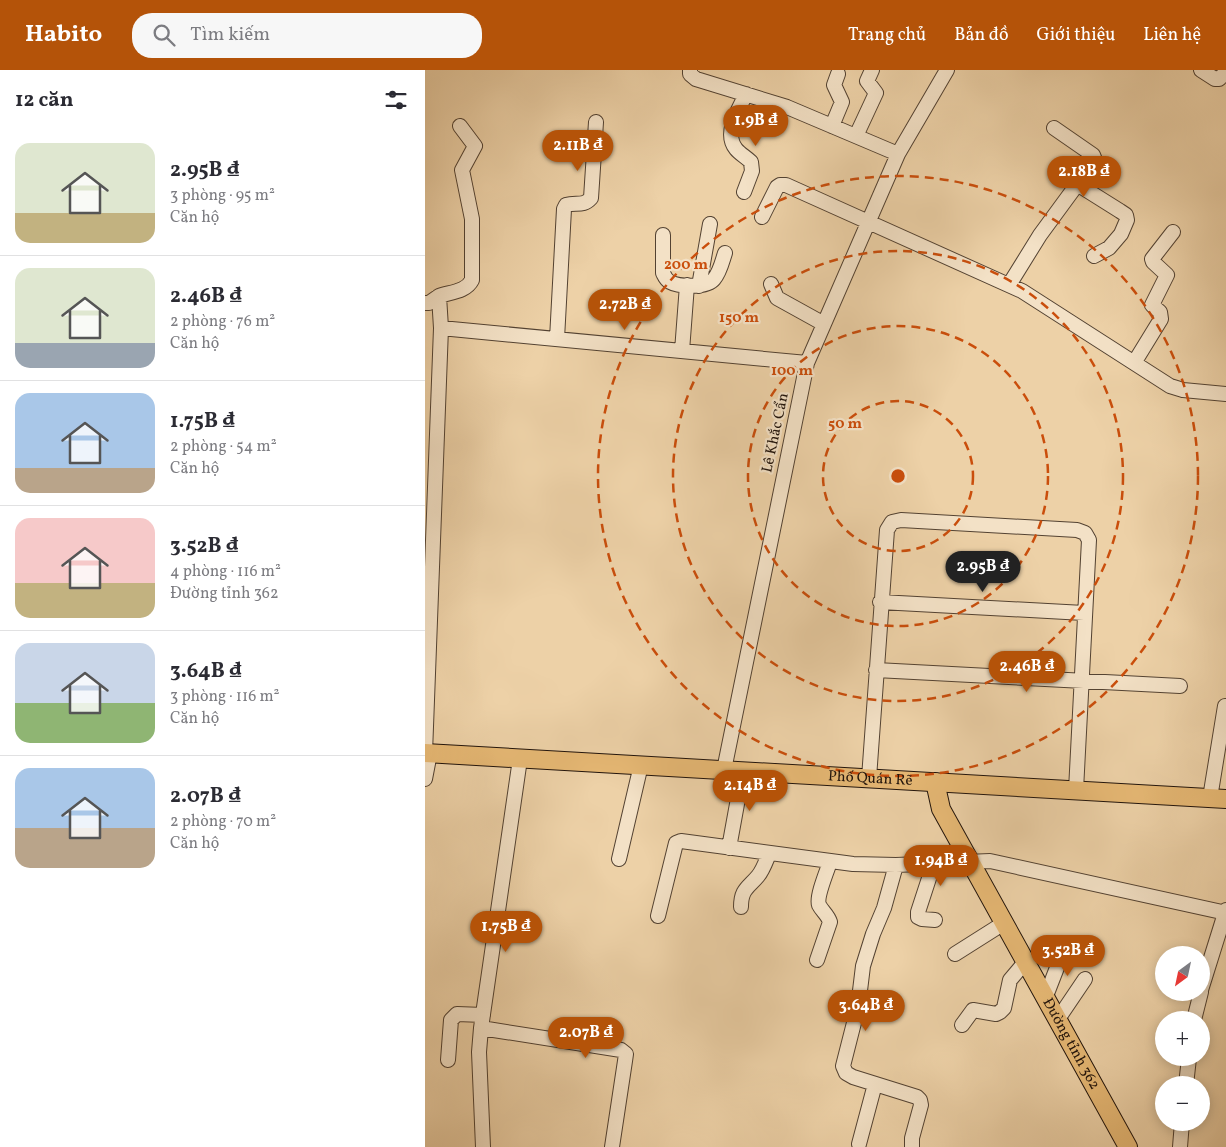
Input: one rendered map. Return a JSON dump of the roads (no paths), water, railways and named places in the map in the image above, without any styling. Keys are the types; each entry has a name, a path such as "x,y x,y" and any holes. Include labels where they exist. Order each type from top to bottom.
{"main road":[{"name":"Phố Quán Rẽ","path":"427,753 1218,798"},
{"name":"Đường tỉnh 362","path":"935,782 941,810 1128,1147"}],"street":[{"path":"690,70 690,74 696,79 787,107 899,154"},
{"path":"856,136 876,93 867,81 872,70"},
{"name":"Lê Khắc Cẩn","path":"723,770 807,363 867,222 899,154 947,70"},
{"path":"1201,70 1215,79 1226,72"},
{"path":"832,126 842,102 834,85 837,74"},
{"path":"744,192 752,171 751,162 736,149 731,139 731,131 746,94"},
{"path":"557,339 564,209 566,205 587,203 591,198 596,122"},
{"path":"425,303 439,296 465,288 469,286 472,280 472,219 462,170 475,146 460,126"},
{"path":"1009,285 1040,235 1095,160 1093,155 1054,128"},
{"path":"1077,184 1120,210 1127,220 1121,234 1109,248 1095,256"},
{"path":"762,217 777,187 785,185 1009,285 1038,300 1177,389 1226,394"},
{"path":"682,351 693,285 710,224"},
{"path":"1134,363 1161,319 1160,312 1152,304 1167,275 1152,259 1173,232"},
{"path":"663,236 663,273 665,278 671,283 708,284 714,280 719,272 725,254"},
{"path":"771,284 774,295 777,298 823,324"},
{"path":"425,779 441,328 439,296"},
{"path":"441,328 807,363"},
{"path":"869,778 880,602 887,530 892,522 901,520 1077,530 1085,533 1089,540 1076,790"},
{"path":"880,602 1084,613"},
{"path":"876,670 1180,686"},
{"path":"1218,798 1225,706"},
{"path":"483,1147 479,1052 520,758"},
{"path":"619,858 641,766"},
{"path":"729,848 743,771"},
{"path":"658,916 675,843 685,841 853,864 896,865 990,861 1226,912 1210,963"},
{"path":"741,907 741,898 745,890 759,876 769,854"},
{"path":"817,960 830,922 829,916 819,906 819,899 830,862"},
{"path":"935,863 918,912 918,917 921,919 935,920"},
{"path":"896,865 884,908 863,966 857,1007 843,1066 846,1073 917,1097 920,1100 921,1104 914,1129 912,1147"},
{"path":"955,954 1004,923"},
{"path":"1045,996 1065,947"},
{"path":"962,1025 973,1010 996,1014 1000,1012 1004,1008 1010,980 1026,961"},
{"path":"1058,1019 1085,979"},
{"path":"448,1060 451,1020 457,1014 621,1050 626,1054 612,1147"},
{"path":"859,1144 875,1084"},
{"path":"1180,1147 1181,1131"}]}
